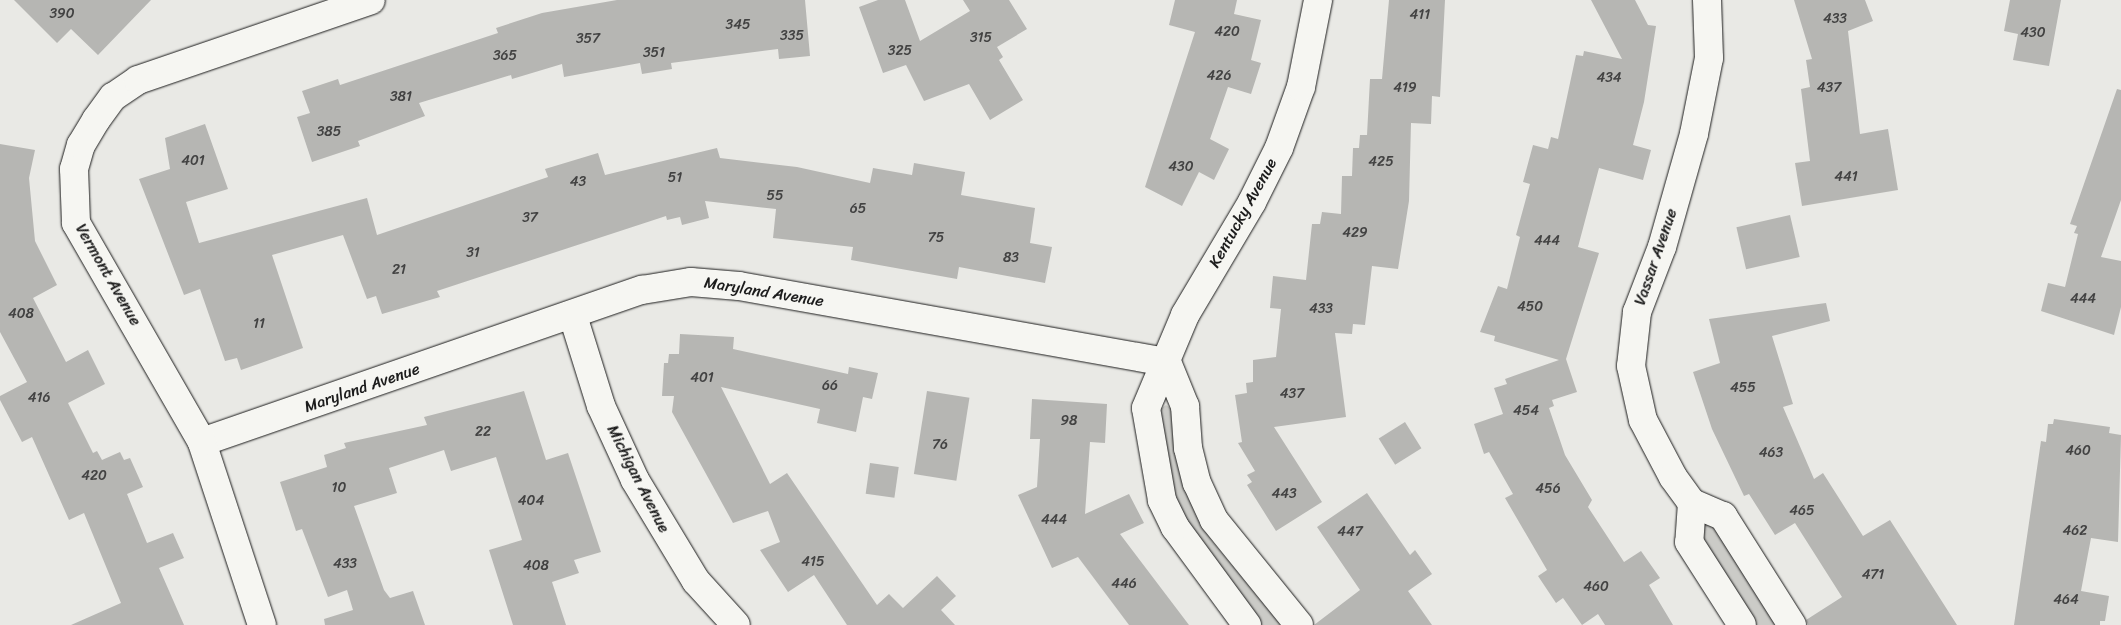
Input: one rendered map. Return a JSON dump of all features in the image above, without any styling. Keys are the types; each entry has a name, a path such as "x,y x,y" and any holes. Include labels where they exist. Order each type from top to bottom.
{"street":[{"name":"Vermont Avenue","path":"262,625 202,442 76,222 74,169 81,145 113,97 138,80 371,0"},
{"name":"Kentucky Avenue","path":"1247,625 1181,535 1162,500 1146,408 1167,362 1185,315 1279,148 1302,87 1318,0"},
{"name":"Vassar Avenue","path":"1692,503 1673,477 1643,420 1631,366 1637,312 1662,247 1694,134 1708,58 1707,0"},
{"name":"Maryland Avenue","path":"202,442 573,316 642,290 691,282 739,286 1167,362"},
{"name":"Michigan Avenue","path":"573,316 601,406 636,480 696,581 736,625"},
{"path":"1167,362 1185,406 1188,448 1197,483 1214,520 1299,625"},
{"path":"1742,625 1689,542 1692,503 1723,516 1792,625"}],"shaded area":[{"path":"1166,405 1173,410 1180,467 1192,505 1212,541 1281,625 1262,625 1233,590 1176,505 1159,410"},
{"path":"1701,520 1713,523 1780,625 1754,625 1696,532"}],"building":[{"path":"14,0 151,0 98,55 71,29 57,43"},
{"path":"617,0 805,0 810,56 779,59 778,49 671,63 672,69 642,74 640,63 564,77 562,64 512,79 511,75 419,103 425,116 358,141 360,146 312,162 297,117 310,113 302,91 338,79 340,85 498,33 496,28 542,13"},
{"path":"878,0 905,0 920,41 970,11 963,0 1009,0 1027,29 997,47 1003,57 999,60 1023,100 990,120 969,84 924,101 906,65 883,73 859,7"},
{"path":"1175,0 1237,0 1234,14 1261,20 1251,60 1261,63 1251,94 1228,87 1210,139 1229,149 1214,180 1199,172 1182,206 1145,187 1195,32 1169,25"},
{"path":"1389,0 1445,0 1440,97 1432,96 1431,124 1411,123 1409,201 1398,269 1372,266 1365,325 1353,324 1352,334 1335,333 1346,417 1274,427 1322,502 1276,531 1247,485 1252,482 1247,475 1255,471 1238,443 1242,442 1235,395 1247,393 1246,383 1253,382 1253,360 1276,357 1281,309 1270,308 1273,276 1306,280 1312,224 1320,224 1322,212 1341,214 1342,176 1352,176 1353,148 1359,148 1360,135 1367,135 1370,79 1382,79"},
{"path":"1591,0 1635,0 1648,25 1656,26 1644,102 1633,145 1651,150 1643,180 1599,168 1578,247 1599,253 1566,359 1577,392 1552,400 1554,406 1549,408 1565,455 1592,500 1588,507 1624,562 1641,551 1660,578 1649,585 1673,625 1605,625 1598,614 1582,625 1563,598 1556,603 1538,576 1547,570 1505,498 1513,494 1489,452 1484,454 1474,424 1503,414 1494,388 1507,384 1505,379 1559,360 1494,341 1495,336 1480,332 1498,286 1507,289 1520,237 1516,235 1530,184 1523,182 1533,145 1548,149 1551,137 1558,139 1576,55 1583,56 1584,51 1622,59"},
{"path":"1794,0 1865,0 1873,21 1848,31 1860,134 1888,129 1898,190 1802,206 1795,163 1810,161 1801,89 1810,87 1806,60 1812,59"},
{"path":"2010,0 2061,0 2049,66 2013,60 2018,34 2004,31"},
{"path":"2117,89 2121,90 2121,200 2101,257 2121,261 2121,307 2114,335 2041,311 2048,283 2065,287 2078,234 2074,233 2077,226 2070,224"},
{"path":"205,124 228,189 186,202 199,243 367,198 377,235 548,177 545,169 598,153 605,175 717,148 720,158 797,167 870,183 873,168 912,175 914,163 965,172 961,195 1035,208 1030,243 1052,247 1045,283 959,267 957,279 851,260 853,247 773,238 776,209 705,201 709,218 682,225 680,217 667,220 666,216 437,291 440,297 382,314 376,296 367,299 343,235 272,255 303,348 241,370 237,358 225,361 200,289 184,295 139,179 170,169 165,138"},
{"path":"0,144 35,150 29,178 35,241 57,285 33,298 66,362 88,350 105,384 68,403 93,453 97,451 102,460 120,452 124,460 130,458 143,487 127,494 147,543 173,533 184,558 159,568 184,625 71,625 121,603 84,513 69,520 32,437 22,442 0,400 0,396 27,382 0,332"},
{"path":"1790,215 1800,257 1746,269 1736,227"},
{"path":"1826,303 1830,321 1772,336 1793,404 1783,407 1814,479 1823,473 1863,536 1890,520 1957,625 1808,625 1806,620 1842,597 1795,523 1775,535 1749,494 1744,496 1712,429 1693,372 1720,363 1709,319"},
{"path":"680,334 734,337 733,349 848,374 849,367 878,373 872,399 863,397 856,432 817,423 820,409 721,387 770,484 787,473 877,605 889,594 903,608 937,576 956,596 941,610 955,625 847,625 814,575 788,592 760,550 780,542 768,511 733,523 672,412 674,396 662,396 664,363 668,363 669,354 679,354"},
{"path":"524,391 546,460 568,453 601,552 574,560 579,573 552,582 566,625 513,625 489,550 522,540 496,457 451,471 444,450 389,468 397,493 354,506 384,590 390,598 413,591 425,625 325,625 324,619 353,610 347,590 328,597 302,529 296,531 280,482 327,467 324,455 346,448 344,443 427,425 424,417"},
{"path":"927,391 969,398 956,481 914,474"},
{"path":"1032,399 1107,404 1105,443 1090,442 1085,514 1129,494 1144,523 1120,534 1189,625 1129,625 1078,557 1052,568 1018,495 1037,487 1040,439 1030,439"},
{"path":"2054,419 2110,427 2109,433 2121,435 2118,542 2091,538 2081,591 2109,596 2105,621 2100,621 2100,625 2014,625 2041,441 2046,442 2048,424 2053,424"},
{"path":"1405,422 1421,448 1395,465 1379,438"},
{"path":"870,463 899,467 894,498 866,494"},
{"path":"1367,493 1410,555 1415,550 1432,574 1408,591 1432,625 1314,625 1360,590 1317,527"}]}
